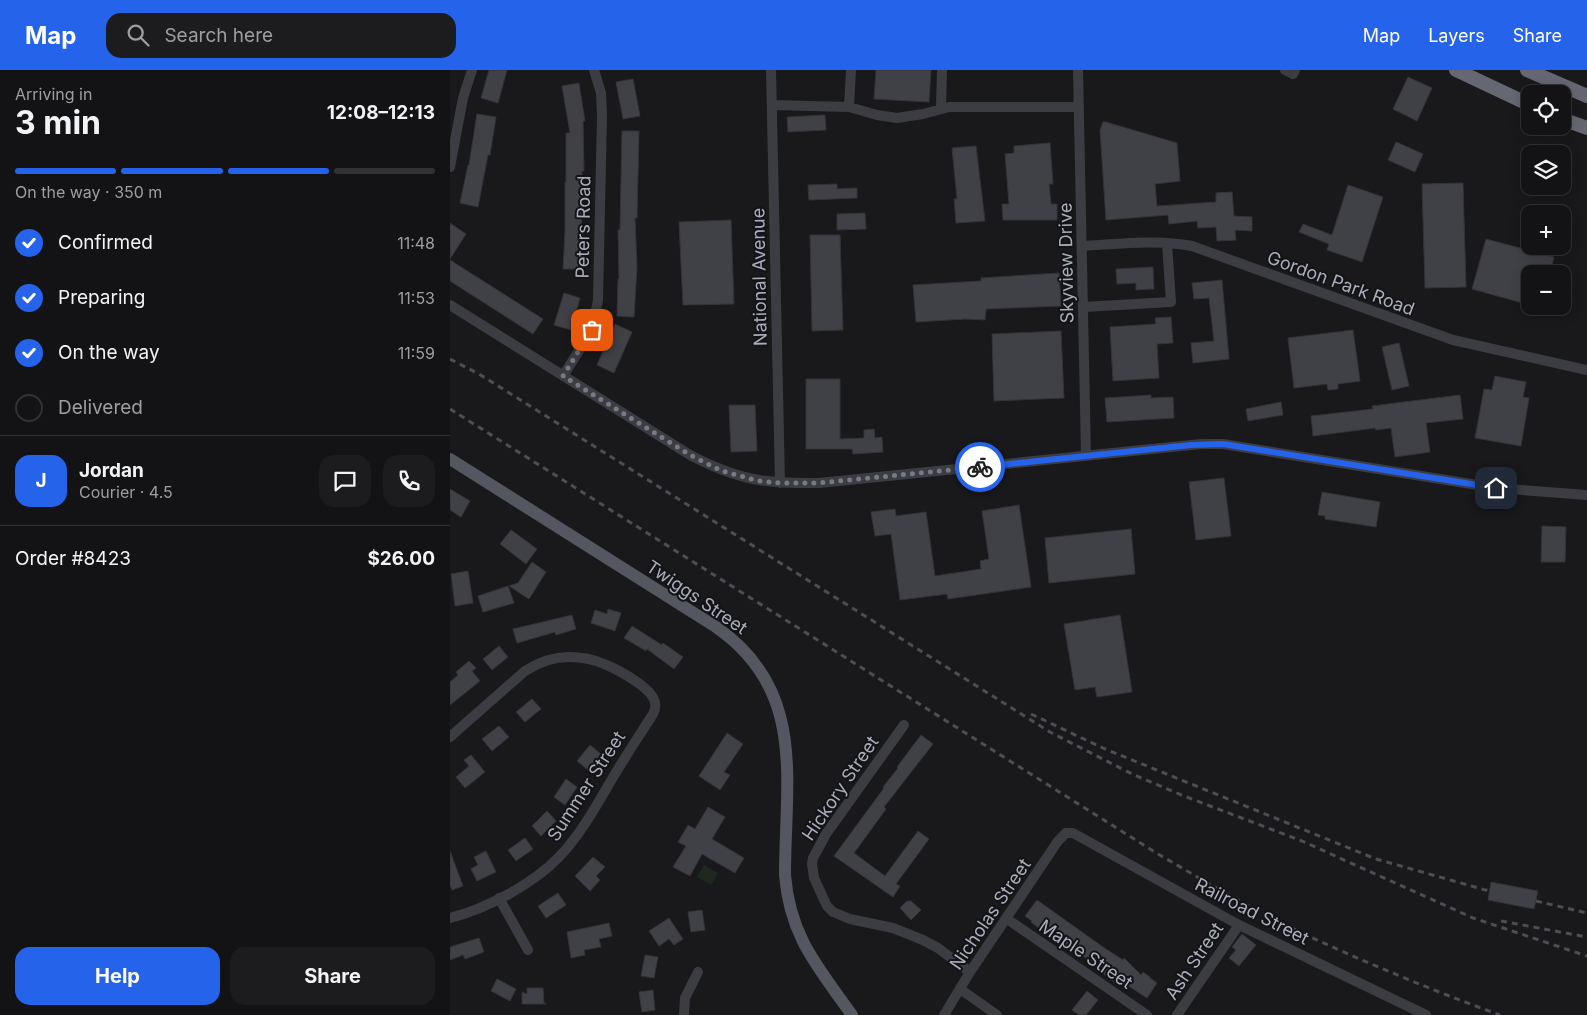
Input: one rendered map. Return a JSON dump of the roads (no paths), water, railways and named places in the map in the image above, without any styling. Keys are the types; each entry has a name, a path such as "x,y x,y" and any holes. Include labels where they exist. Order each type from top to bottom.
{"highway":[{"path":"1456,70 1521,101"},
{"path":"1527,70 1587,96"},
{"path":"1571,122 1587,128"}],"main road":[{"name":"Twiggs Street","path":"450,459 721,631 745,652 759,669 773,694 785,730 788,767 785,874 786,891 792,914 801,939 813,960 852,1015"}],"street":[{"path":"450,167 463,98 472,70"},
{"name":"Peters Road","path":"563,376 592,330 598,300 602,115 601,93 594,70"},
{"name":"National Avenue","path":"771,70 780,483"},
{"path":"849,107 850,70"},
{"path":"940,108 942,70"},
{"name":"Skyview Drive","path":"1078,70 1086,456"},
{"path":"1284,70 1293,74 1295,70"},
{"path":"772,105 849,107 877,115 897,118 923,114 950,106 1079,107"},
{"path":"1083,306 1171,302 1167,243"},
{"name":"Gordon Park Road","path":"1082,246 1180,244 1207,251 1453,340 1587,370"},
{"path":"450,305 667,441 708,464 738,476 780,483 819,483 1201,444 1223,444 1496,488 1587,496"},
{"name":"Summer Street","path":"450,738 518,676 531,667 551,659 571,657 589,659 604,664 646,688 656,705 653,714 582,828 570,844 545,870 499,898 450,918"},
{"name":"Hickory Street","path":"904,724 826,834 813,858 813,872 816,884 827,906 833,912 850,919 893,928 923,940 945,953 970,972"},
{"name":"Nicholas Street","path":"944,1015 970,972 1058,841 1066,833"},
{"name":"Railroad Street","path":"1066,833 1078,834 1239,924 1426,1015"},
{"path":"499,898 528,950"},
{"name":"Maple Street","path":"1007,919 1147,1015"},
{"name":"Ash Street","path":"1177,1015 1239,924"},
{"path":"684,1015 685,998 698,972"},
{"path":"960,989 997,1015"}],"railway":[{"path":"450,359 479,374 1050,732 1132,774 1302,841 1473,918 1587,956"},
{"path":"450,409 1194,875 1306,935 1402,977 1500,1015"},
{"path":"1031,714 1105,749 1376,859 1489,891"},
{"path":"1536,901 1587,913"},
{"path":"1501,921 1587,937"}]}
